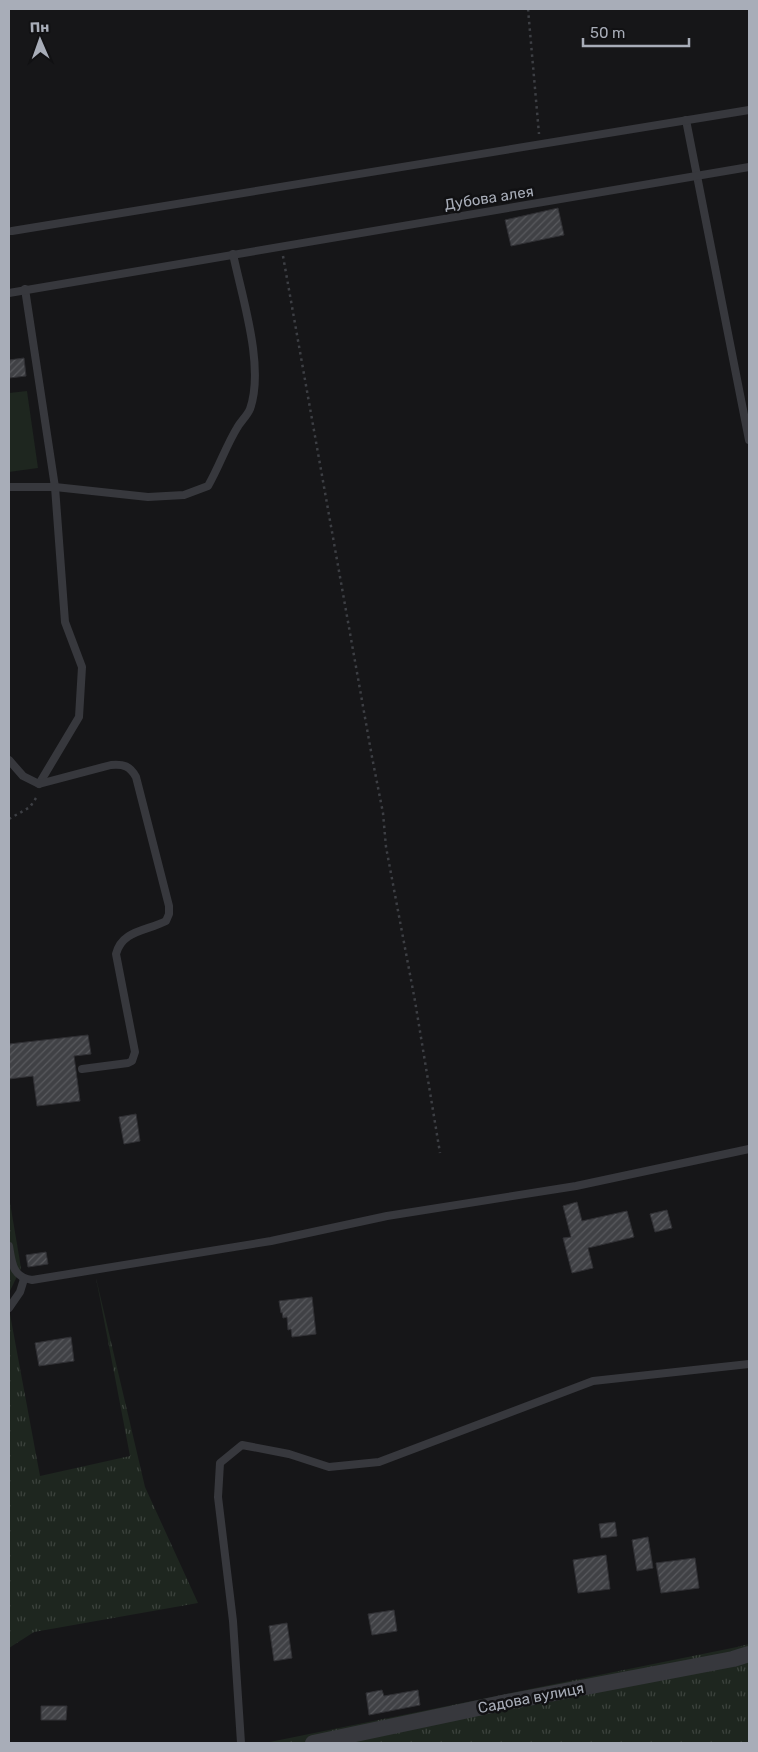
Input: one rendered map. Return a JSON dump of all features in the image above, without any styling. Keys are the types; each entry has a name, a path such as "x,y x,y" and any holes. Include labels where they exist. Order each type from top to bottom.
{"street":[{"name":"Садова вулиця","path":"313,1743 733,1659 749,1654"}],"lane":[{"path":"12,231 749,110"},
{"path":"686,120 749,440"},
{"name":"Дубова алея","path":"9,292 749,167"},
{"path":"9,487 55,487 148,497 184,495 208,486 237,428 249,410 255,388 250,332 233,254"},
{"path":"25,289 55,487 64,622 82,667 79,717 39,784"},
{"path":"9,760 23,776 39,784 112,765 122,764 131,768 136,777 169,906 169,914 166,921 123,939 118,946 116,954 135,1052 132,1061 82,1069"},
{"path":"9,1246 12,1266 24,1279 32,1280 271,1241 387,1216 576,1186 749,1149"},
{"path":"9,1308 20,1292 24,1279"},
{"path":"241,1743 233,1621 218,1497 220,1463 242,1445 289,1454 329,1467 379,1462 593,1381 749,1364"}],"path":[{"path":"528,9 540,144"},
{"path":"281,246 383,813 386,847 415,1002 440,1153"},
{"path":"9,819 30,807 38,794 39,784"}],"green space":[{"path":"27,391 38,468 9,472 9,393"},
{"path":"9,1197 21,1268 9,1293"},
{"path":"96,1278 145,1487 198,1603 34,1632 9,1648 9,1309 40,1476 130,1456"},
{"path":"749,1644 749,1743 265,1743 737,1647"}],"building":[{"path":"558,208 564,235 511,246 505,220"},
{"path":"24,358 26,376 9,378 9,360"},
{"path":"88,1035 91,1054 74,1056 80,1101 37,1106 33,1076 9,1079 9,1044"},
{"path":"136,1114 140,1141 124,1144 119,1117"},
{"path":"577,1202 582,1221 627,1211 634,1237 588,1248 593,1268 572,1273 563,1238 571,1237 563,1206"},
{"path":"667,1210 672,1228 655,1232 650,1214"},
{"path":"46,1252 48,1264 28,1267 26,1255"},
{"path":"312,1297 316,1334 292,1337 291,1329 288,1330 287,1317 283,1318 281,1313 279,1301"},
{"path":"71,1337 74,1361 39,1366 35,1343"},
{"path":"615,1522 617,1536 601,1538 599,1524"},
{"path":"648,1537 653,1568 637,1571 632,1540"},
{"path":"606,1555 610,1589 578,1593 573,1560"},
{"path":"695,1558 699,1588 661,1593 656,1563"},
{"path":"394,1610 397,1631 372,1635 368,1614"},
{"path":"287,1623 292,1658 274,1661 269,1626"},
{"path":"382,1690 384,1696 418,1690 420,1705 369,1715 366,1693"},
{"path":"41,1706 67,1706 66,1720 41,1720"}]}
